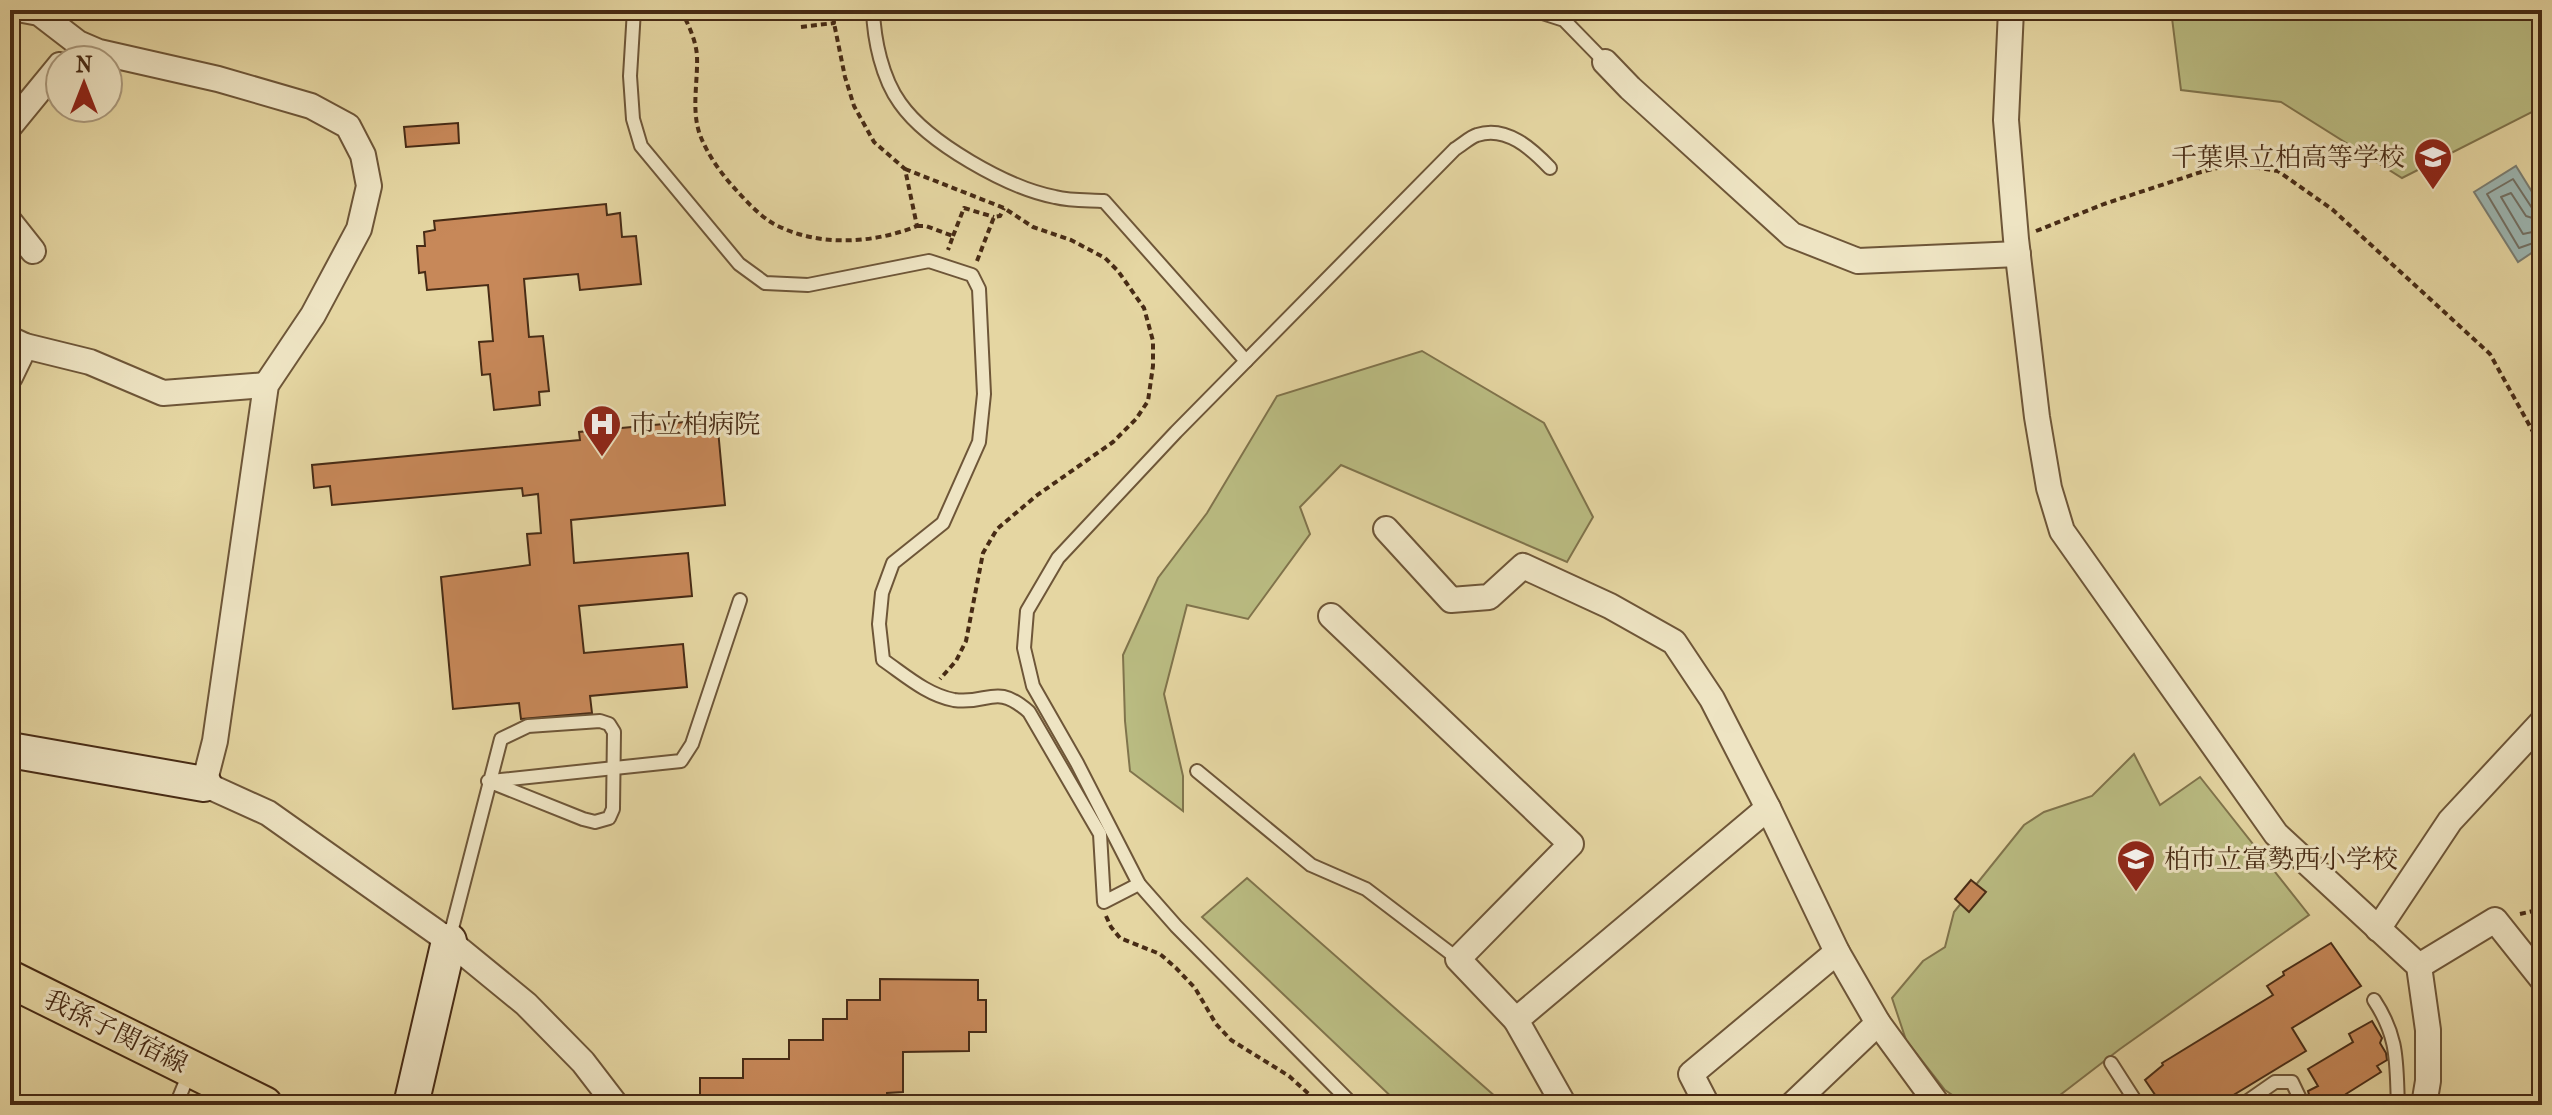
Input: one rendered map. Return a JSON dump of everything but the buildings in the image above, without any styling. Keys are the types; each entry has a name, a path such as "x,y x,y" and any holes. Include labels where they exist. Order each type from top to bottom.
{"main road":[{"name":"我孫子関宿線","path":"10,979 264,1105"}],"street":[{"path":"10,19 21,10 39,13 65,44"},
{"path":"2011,10 2006,120 2017,247 2037,417 2049,488 2062,531 2276,834 2419,966 2428,1030 2428,1081 2424,1105"},
{"path":"124,58 218,79 311,106 348,126 363,155 369,186 359,229 313,315 266,385 215,741 204,784"},
{"path":"1605,62 1792,235 1858,261 2017,247"},
{"path":"10,126 44,85"},
{"path":"10,222 33,251"},
{"path":"10,377 17,342 90,362 163,393 266,385"},
{"path":"1386,529 1451,600 1489,597 1523,566 1610,606 1674,642 1712,699 1837,952 1878,1023 1938,1105"},
{"path":"1331,616 1571,844 1458,959 1516,1020 1564,1105"},
{"path":"2378,929 2450,821 2542,722"},
{"path":"10,750 204,784 268,813 449,941 526,1004 583,1062 616,1105"},
{"path":"1516,1020 1768,808"},
{"path":"2419,966 2495,920 2542,979"},
{"path":"411,1105 449,941"},
{"path":"1707,1105 1691,1074 1837,952"},
{"path":"1795,1104 1878,1023"}],"lane":[{"path":"634,10 630,76 633,119 641,146 739,264 765,283 808,285 929,261 972,275 979,289 984,394 979,442 943,523 893,563 882,593 879,624 883,660 929,692 955,700 997,695 1013,698 1029,712 1100,834 1104,902 1139,884"},
{"path":"873,10 882,63 899,103 925,130 1000,179 1055,197 1104,201 1246,361"},
{"path":"1533,10 1564,20 1605,62"},
{"path":"1353,1105 1176,926 1139,884 1077,763 1033,686 1024,648 1027,611 1058,558 1455,149 1477,135 1500,134 1519,140 1550,168"},
{"path":"488,781 681,761 692,744 740,600"},
{"path":"449,941 488,781 501,739 528,726 600,721 609,724 614,732 613,809 609,818 595,822 488,781"},
{"path":"1197,771 1311,865 1366,889 1458,959"},
{"path":"2374,1000 2388,1022 2396,1055 2398,1105"},
{"path":"2111,1063 2138,1105"},
{"path":"176,1105 191,1069"},
{"path":"2242,1105 2275,1082 2292,1082 2303,1105"}],"path":[{"path":"681,10 697,53 696,115 700,135 725,178 751,206 772,223 797,234 833,240 862,240 897,234 917,226 926,226 953,236"},
{"path":"833,10 845,77 862,124 893,162 1004,208 1033,227 1089,248 1105,258 1144,308 1153,341 1148,401 1124,433 1036,496 997,529 983,553 970,607 966,641 956,661 929,692"},
{"path":"801,27 834,23"},
{"path":"2017,247 2104,204 2201,172 2233,164 2278,171 2333,210 2490,354 2542,448"},
{"path":"905,169 917,226"},
{"path":"944,265 964,208 994,217 1000,216 1004,208"},
{"path":"972,275 994,217"},
{"path":"1104,902 1111,927 1120,938 1160,954 1195,988 1216,1024 1231,1040 1289,1076 1321,1105"}],"green space":[{"path":"2171,10 2542,10 2542,107 2402,178 2281,102 2181,90"},
{"path":"1422,351 1544,423 1593,517 1567,562 1341,465 1300,507 1310,534 1248,619 1187,605 1164,694 1183,776 1183,811 1130,771 1123,655 1158,578 1207,513 1277,396"},
{"path":"2134,754 2160,805 2200,777 2309,915 2120,1049 2047,1105 1967,1105 1945,1090 1906,1040 1892,998 1923,961 1945,947 1954,912 2024,825 2044,812 2092,796"},
{"path":"1247,878 1505,1105 1400,1105 1202,917"}],"water":[{"path":"2516,166 2542,208 2542,246 2518,262 2474,192"}],"place":[{"name":"千葉県立柏高等学校","path":"2433,191"},
{"name":"市立柏病院","path":"602,458"},
{"name":"柏市立富勢西小学校","path":"2136,893"}]}
